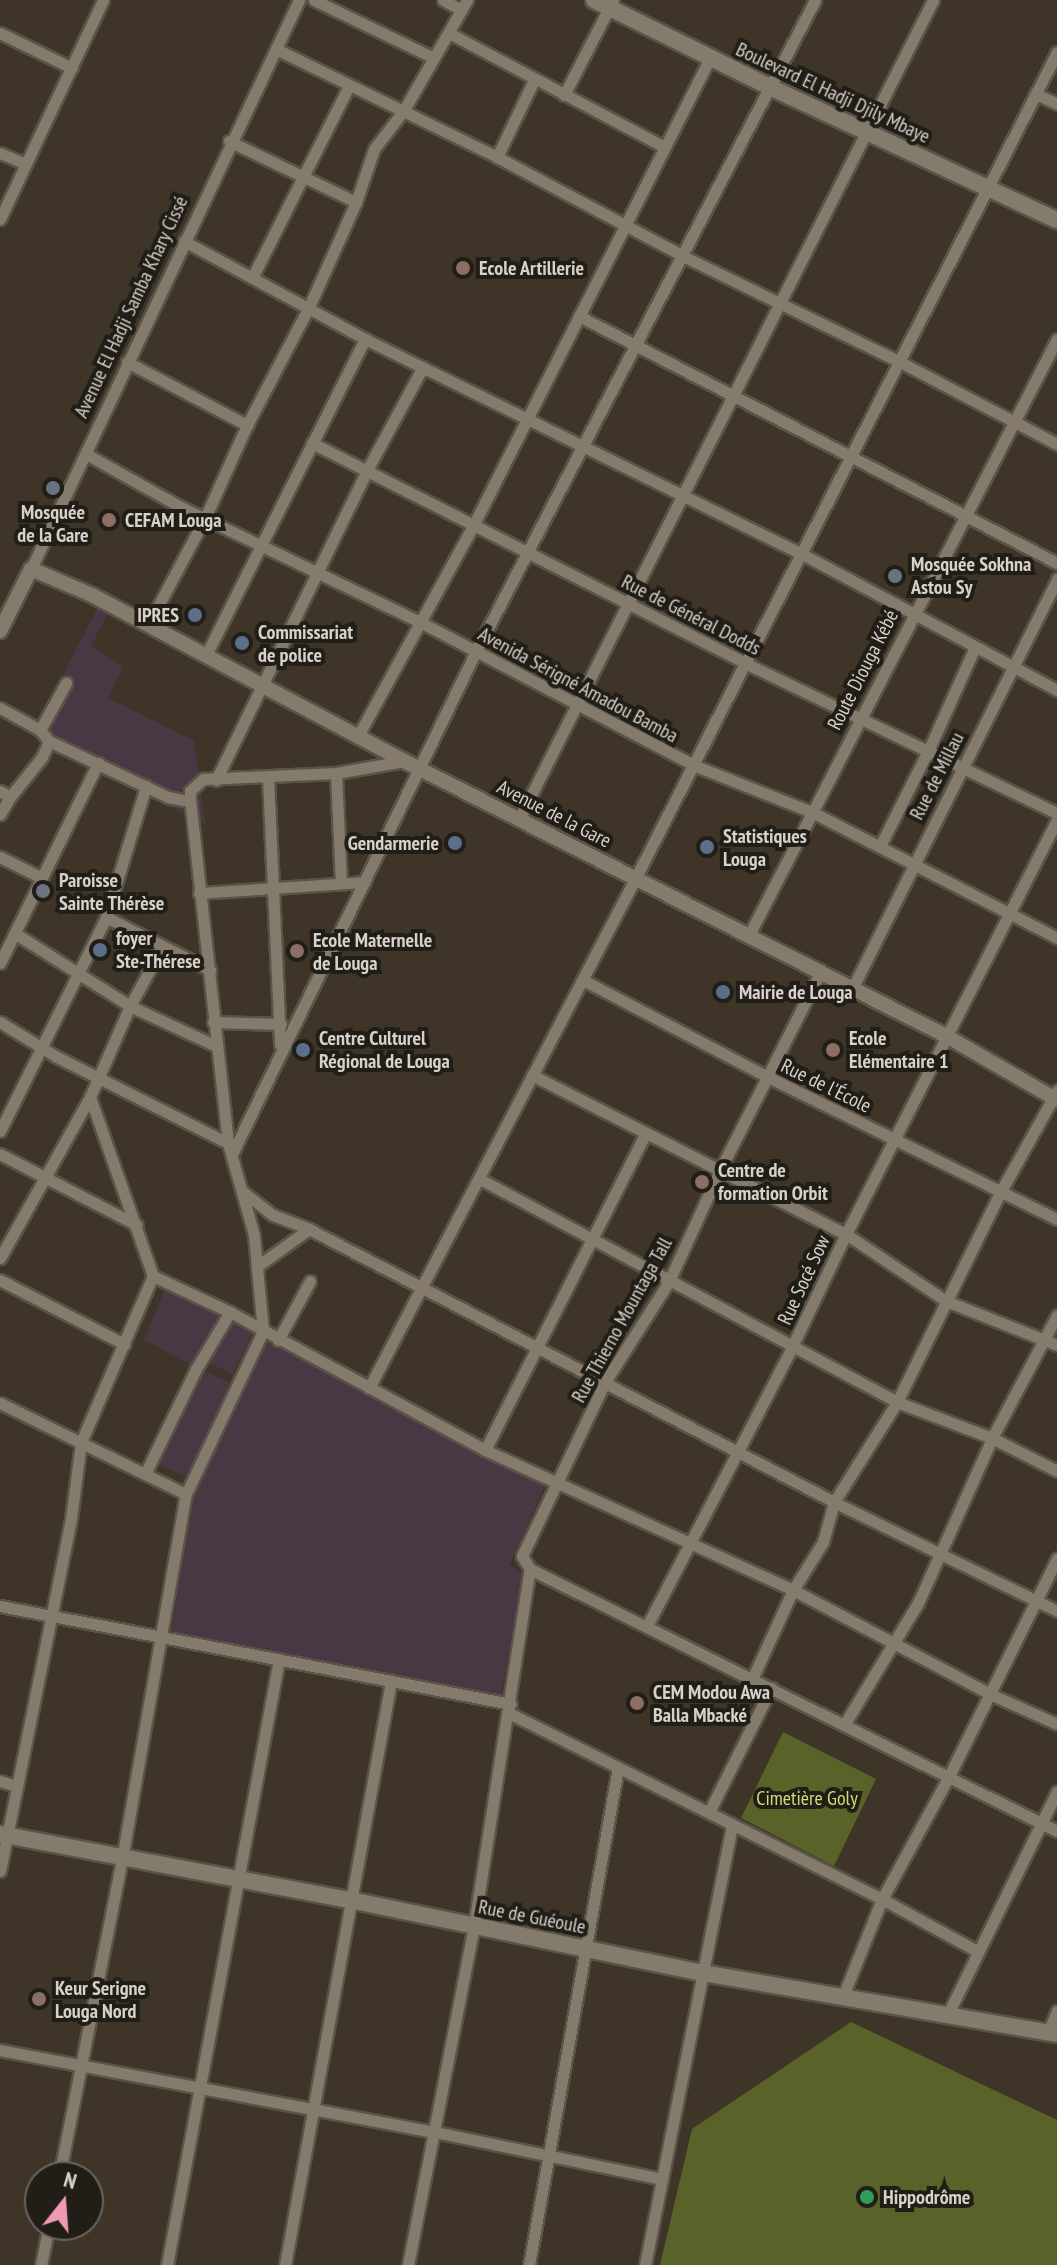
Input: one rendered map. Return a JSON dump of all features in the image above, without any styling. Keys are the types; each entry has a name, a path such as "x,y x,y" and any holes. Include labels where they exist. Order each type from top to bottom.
{"main road":[{"name":"Boulevard El Hadji Djily Mbaye","path":"605,3 772,88 1057,220"},
{"name":"Rue de Guéoule","path":"4,1834 122,1859 240,1878 703,1973 1052,2033"}],"street":[{"path":"0,219 103,0"},
{"name":"Avenue El Hadji Samba Khary Cissé","path":"0,631 86,454 229,141 299,0"},
{"path":"314,0 434,58"},
{"path":"148,625 205,518 247,425 308,309 356,202 374,149 404,110 465,5 443,0"},
{"path":"230,1149 365,882 476,651 772,88 815,0"},
{"path":"519,819 933,0"},
{"path":"564,95 605,3"},
{"path":"0,33 72,68"},
{"path":"449,33 664,147"},
{"path":"276,49 497,157 624,226 900,362 1057,444"},
{"path":"369,1388 583,980 1057,52"},
{"path":"359,734 474,524 710,58"},
{"path":"497,157 534,80"},
{"path":"252,278 349,86"},
{"path":"1036,94 1057,104"},
{"path":"229,141 356,202"},
{"path":"0,153 26,164"},
{"path":"184,241 365,339 802,554 1057,690"},
{"path":"579,316 1057,563"},
{"path":"206,655 365,339"},
{"name":"Route Diouga Kébé","path":"749,935 1057,339"},
{"path":"127,362 247,425"},
{"path":"216,780 367,470 423,367"},
{"name":"Rue de Général Dodds","path":"312,443 745,663 1057,813"},
{"name":"Avenida Sérigné Amadou Bamba","path":"86,454 205,518 577,701 693,765 812,812 1057,938"},
{"name":"Avenue de la Gare","path":"31,569 261,683 404,761 749,935 851,991 948,1037 1056,1096"},
{"name":"Rue de Millau","path":"851,991 1057,579"},
{"path":"880,846 929,749 975,647"},
{"path":"40,730 66,683"},
{"path":"0,708 40,730 49,741 168,797 190,800"},
{"path":"0,814 5,794 42,757 49,741"},
{"path":"62,2161 122,1859 186,1494 263,1331 259,1265 230,1149 213,1022 190,800 194,785 203,779 336,773 404,761"},
{"path":"0,963 98,763"},
{"path":"336,773 341,882"},
{"path":"268,778 281,1024 279,1053"},
{"path":"0,1131 106,917 146,786"},
{"name":"Rue Socé Sow","path":"647,1626 688,1541 792,1347 846,1234 1057,820"},
{"path":"0,857 42,878"},
{"path":"199,893 365,882"},
{"path":"106,917 210,970"},
{"path":"16,934 130,1006 216,1046"},
{"path":"0,1258 90,1097 130,1006 162,947"},
{"name":"Rue Thierno Mountaga Tall","path":"530,1569 522,1556 605,1382 668,1283 766,1076 820,973"},
{"name":"Rue de l'École","path":"583,980 766,1076 1057,1219"},
{"path":"0,1022 41,1048 230,1149"},
{"path":"213,1022 281,1024"},
{"path":"532,1075 846,1234 946,1301 1057,1345"},
{"path":"752,1679 793,1590 823,1542 834,1502 897,1402 1001,1191 1056,1096"},
{"path":"0,1871 4,1834 79,1476 81,1442 153,1276 90,1097"},
{"path":"485,1450 645,1134"},
{"path":"0,1154 137,1225"},
{"path":"480,1179 592,1236 668,1283 897,1402 992,1438 1057,1471"},
{"path":"241,1191 273,1215 309,1229 834,1502 1057,1611"},
{"path":"259,1265 309,1229"},
{"path":"153,1276 230,1312 485,1450 793,1590 990,1694 1057,1724"},
{"path":"0,1280 124,1344"},
{"path":"278,1340 310,1281"},
{"path":"145,1474 196,1369 230,1312"},
{"path":"844,1725 918,1603 992,1438 1057,1315"},
{"path":"0,1403 186,1494"},
{"path":"843,1996 882,1899 949,1776 1057,1558"},
{"path":"408,2265 474,1925 530,1569 1057,1831"},
{"path":"0,1606 391,1681 510,1708 618,1768 882,1899 977,1951"},
{"path":"167,2265 279,1659"},
{"path":"285,2265 391,1681"},
{"path":"709,1812 771,1688"},
{"path":"529,2265 618,1768"},
{"path":"0,1781 16,1786"},
{"path":"947,2016 1057,1791"},
{"path":"645,2265 732,1824"},
{"path":"1052,2033 1057,2011"},
{"path":"0,2050 435,2132 662,2179"},
{"path":"41,2265 46,2241"}],"shaded area":[{"path":"98,607 108,612 91,646 123,666 109,698 194,741 205,824 32,736"},
{"path":"168,1282 230,1304 191,1365 144,1340"},
{"path":"227,1319 255,1329 233,1374 206,1362"},
{"path":"269,1340 547,1482 509,1565 523,1573 500,1701 171,1635 193,1486"},
{"path":"204,1371 237,1386 188,1478 157,1464"}],"green space":[{"name":"Cimetière Goly","path":"783,1732 876,1779 834,1866 741,1818"},
{"name":"Hippodrôme","path":"851,2022 1057,2120 1057,2265 660,2265 692,2129"}],"place":[{"name":"Ecole Artillerie","path":"463,268"},
{"name":"Mosquée de la Gare","path":"53,488"},
{"name":"CEFAM Louga","path":"109,520"},
{"name":"Mosquée Sokhna Astou Sy","path":"895,576"},
{"name":"IPRES","path":"195,615"},
{"name":"Commissariat de police","path":"242,643"},
{"name":"Gendarmerie","path":"455,843"},
{"name":"Statistiques Louga","path":"707,847"},
{"name":"Paroisse Sainte Thérèse","path":"43,891"},
{"name":"foyer Ste-Thérese","path":"100,950"},
{"name":"Ecole Maternelle de Louga","path":"297,951"},
{"name":"Mairie de Louga","path":"723,992"},
{"name":"Centre Culturel Régional de Louga","path":"303,1050"},
{"name":"Ecole Elémentaire 1","path":"833,1050"},
{"name":"Centre de formation Orbit","path":"702,1182"},
{"name":"CEM Modou Awa Balla Mbacké","path":"637,1703"},
{"name":"Keur Serigne Louga Nord","path":"39,1999"},
{"name":"Hippodrôme","path":"867,2197"}]}
